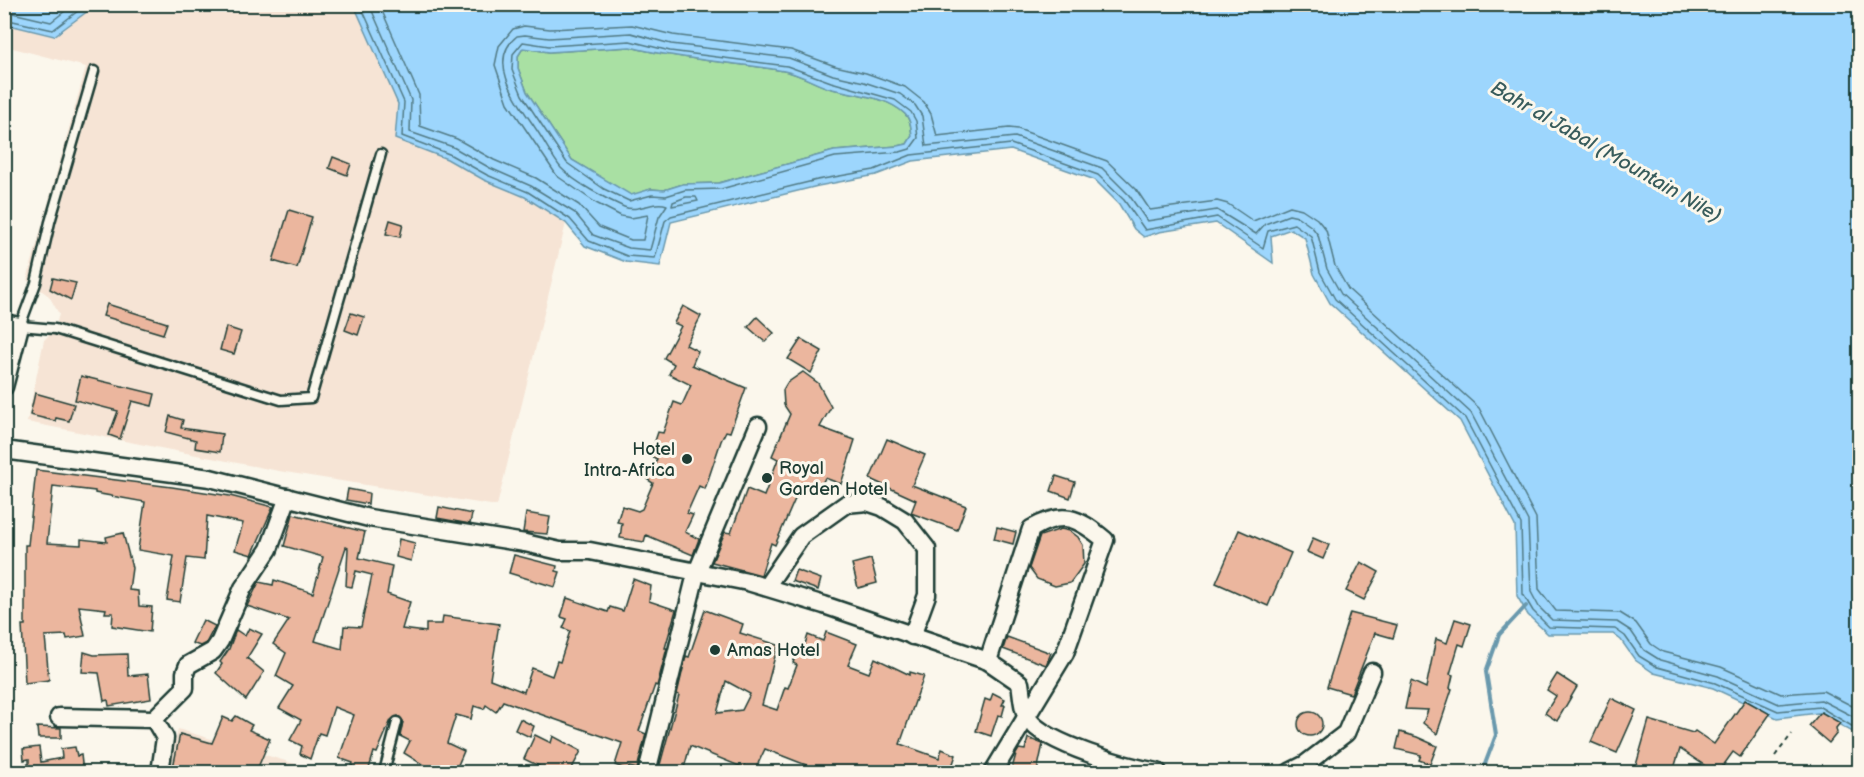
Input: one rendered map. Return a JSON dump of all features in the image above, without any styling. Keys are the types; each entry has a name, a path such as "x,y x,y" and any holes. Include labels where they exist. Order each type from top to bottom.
{"street":[{"path":"4,387 12,325"},
{"path":"647,772 696,574 758,426"},
{"path":"4,450 210,478 369,518 525,543 560,551 590,552 766,587 988,661 1020,683 1027,717 1037,729 1053,739 1158,772"},
{"path":"59,717 154,719 185,688 185,673 188,665 203,658 220,641 243,588 269,549 288,497"},
{"path":"766,587 801,536 846,504 867,502 905,521 927,549 927,595 912,636"},
{"path":"988,661 1031,529 1048,519 1067,517 1088,526 1105,540 1065,653 993,772"},
{"path":"1290,772 1304,765 1346,733 1372,672"},
{"path":"154,719 165,738 160,772"}],"lane":[{"path":"93,70 50,222 36,283 12,325 56,329 281,400 311,398 381,154"},
{"path":"384,772 397,722"}],"path":[{"path":"1775,756 1792,734"}],"shaded area":[{"path":"96,5 354,5 398,104 395,139 447,159 484,180 525,197 566,223 497,506 279,471 27,422 44,340 55,329 59,314 49,296 27,280 86,67 5,46 5,24 54,36"},
{"path":"178,729 322,772 169,772"}],"green space":[{"path":"630,47 668,55 784,71 832,89 880,100 898,108 907,116 912,136 907,144 898,146 834,151 719,183 683,184 664,190 651,189 631,196 572,160 527,92 518,68 518,56 523,48 549,52"}],"water":[{"path":"4,5 96,5 54,36 5,24"},
{"name":"Bahr al Jabal (Mountain Nile)","path":"354,5 1859,5 1859,741 1853,732 1818,713 1777,718 1713,688 1654,673 1635,660 1621,640 1613,634 1548,634 1528,615 1517,596 1515,526 1460,421 1330,303 1314,274 1305,238 1291,229 1271,236 1273,263 1216,223 1159,232 1144,237 1134,229 1119,204 1095,180 1011,150 913,161 876,175 818,186 671,222 660,266 626,262 585,246 566,223 525,197 484,180 447,159 395,139 398,104","holes":["630,47 784,71 832,89 880,100 898,108 907,116 912,136 907,144 898,146 834,151 719,183 683,184 664,190 651,189 631,195 572,160 527,92 518,68 518,56 523,48 549,52"]}],"building":[{"path":"333,157 351,164 347,175 329,168"},
{"path":"289,210 312,217 297,268 273,261"},
{"path":"390,220 403,224 400,237 386,234"},
{"path":"53,278 76,283 71,300 50,289"},
{"path":"107,304 167,323 163,334 103,316"},
{"path":"683,306 701,316 686,345 698,351 692,365 746,388 730,432 726,431 721,441 705,489 699,486 687,513 693,515 685,532 699,539 693,555 646,535 644,542 620,538 622,523 617,522 622,506 638,511 642,509 653,483 648,480 657,459 650,456 658,432 663,433 674,402 682,405 691,385 669,374 674,364 664,358 681,326 674,323"},
{"path":"351,313 364,317 358,335 345,330"},
{"path":"757,317 774,333 765,342 748,327"},
{"path":"226,327 241,332 234,354 220,350"},
{"path":"801,339 822,351 811,373 788,359"},
{"path":"803,372 818,383 831,407 820,427 855,440 841,484 825,478 818,491 802,483 775,545 771,543 761,575 712,562 725,532 731,533 747,489 764,496 778,459 772,456 790,414 784,405 783,390 787,383"},
{"path":"81,376 155,394 152,406 132,401 120,439 109,435 118,411 75,400"},
{"path":"35,393 74,404 69,421 56,418 55,421 30,415"},
{"path":"170,416 183,420 181,428 222,434 220,452 195,448 196,440 166,432"},
{"path":"887,439 925,455 912,485 966,506 957,530 911,513 916,500 870,479"},
{"path":"36,470 230,496 273,507 252,555 235,550 243,523 207,516 204,560 187,558 180,602 167,600 174,556 138,550 145,502 95,493 95,491 53,486 47,543 81,545 81,539 107,542 106,537 123,533 132,568 129,590 138,591 139,606 152,607 150,632 112,626 113,613 105,613 106,609 79,606 85,636 67,639 66,635 45,636 49,680 25,683 22,625 25,625 25,545 28,545"},
{"path":"1056,476 1075,482 1070,498 1051,491"},
{"path":"348,489 369,493 368,504 346,500"},
{"path":"439,507 472,514 470,524 437,518"},
{"path":"526,513 550,517 547,534 523,532"},
{"path":"293,514 365,532 359,558 392,566 387,594 410,602 402,629 426,632 426,624 442,624 443,616 499,624 490,679 524,692 532,668 552,676 557,661 560,662 570,631 563,628 567,619 561,617 567,598 608,612 610,607 623,611 633,579 651,586 649,601 676,610 657,686 655,685 639,731 646,734 637,769 629,767 628,770 615,765 622,743 503,701 496,712 486,705 484,709 474,706 471,719 456,715 447,743 464,751 455,772 429,772 430,769 404,753 410,741 400,736 403,721 398,716 391,720 377,753 374,752 368,772 350,772 353,763 339,758 354,715 334,707 325,735 319,733 310,759 300,754 302,746 290,740 301,720 279,708 293,686 276,676 286,653 273,644 289,620 247,606 259,582 273,585 274,580 313,593 323,557 284,546","holes":["346,547 348,548 346,586 352,587 356,571 372,575 361,627 344,626 342,649 315,641"]},
{"path":"997,527 1016,532 1013,544 994,539"},
{"path":"1061,529 1070,531 1078,537 1083,545 1084,564 1070,583 1055,586 1037,579 1029,568 1040,536"},
{"path":"1239,530 1291,553 1268,606 1216,583"},
{"path":"1313,538 1329,545 1323,559 1307,552"},
{"path":"399,539 415,543 411,561 396,557"},
{"path":"514,555 557,566 556,571 560,572 555,587 509,573"},
{"path":"871,559 877,583 858,588 852,564"},
{"path":"1361,562 1379,572 1364,600 1346,591"},
{"path":"796,570 821,579 818,590 792,581"},
{"path":"705,610 743,624 740,633 778,645 762,705 777,710 785,687 788,688 797,665 793,663 799,646 804,647 808,635 823,641 826,632 857,644 848,665 869,673 875,658 910,675 910,672 924,676 900,744 939,758 942,749 956,755 950,772 936,768 934,772 824,772 765,749 754,772 690,746 683,772 658,772 679,695 677,694 686,656 689,657","holes":["726,681 750,694 742,710 717,713"]},
{"path":"1350,613 1397,625 1393,638 1375,633 1351,694 1327,687"},
{"path":"1455,619 1471,624 1464,646 1459,644 1450,674 1453,675 1450,688 1452,689 1437,734 1423,723 1428,710 1405,709 1411,681 1426,688 1436,639 1447,643"},
{"path":"203,620 215,626 206,643 200,646 192,643"},
{"path":"249,628 262,634 247,658 264,672 246,700 216,673 236,630 245,636"},
{"path":"1007,637 1051,653 1046,665 1003,649"},
{"path":"84,652 94,655 127,654 128,676 148,674 151,699 109,706 108,700 104,701 99,673 82,672"},
{"path":"1557,674 1577,687 1557,721 1545,713 1556,696 1547,690"},
{"path":"993,693 1005,699 1002,705 1005,705 1002,716 998,715 991,736 976,731 985,699 990,701"},
{"path":"1611,698 1636,710 1617,753 1591,742"},
{"path":"1745,700 1770,714 1740,757 1733,752 1720,770 1713,766 1710,769 1680,749 1673,772 1634,772 1649,720 1693,733 1695,731 1714,744"},
{"path":"1310,712 1315,713 1321,719 1321,729 1315,735 1310,736 1305,735 1299,729 1298,724 1299,719 1305,713"},
{"path":"1821,712 1840,723 1836,728 1837,733 1829,743 1809,726"},
{"path":"236,716 252,725 249,730 270,739 256,772 172,772 180,734 212,743 223,717 232,721"},
{"path":"520,719 534,726 530,737 515,730"},
{"path":"37,727 61,728 61,738 38,738"},
{"path":"1400,732 1437,746 1430,764 1419,760 1421,755 1396,749"},
{"path":"535,735 551,743 553,736 581,751 570,772 551,772 524,759"},
{"path":"1028,738 1043,744 1037,772 1011,772 1016,754 1019,749 1025,750"},
{"path":"39,747 41,762 62,758 61,749 75,747 77,756 81,755 83,772 13,772 13,766 29,764 29,759 24,760 23,749"}],"waterway":[{"path":"1482,772 1496,735 1486,672 1499,635 1526,606"}],"place":[{"name":"Hotel Intra-Africa","path":"687,459"},
{"name":"Royal Garden Hotel","path":"767,478"},
{"name":"Amas Hotel","path":"715,650"}]}
